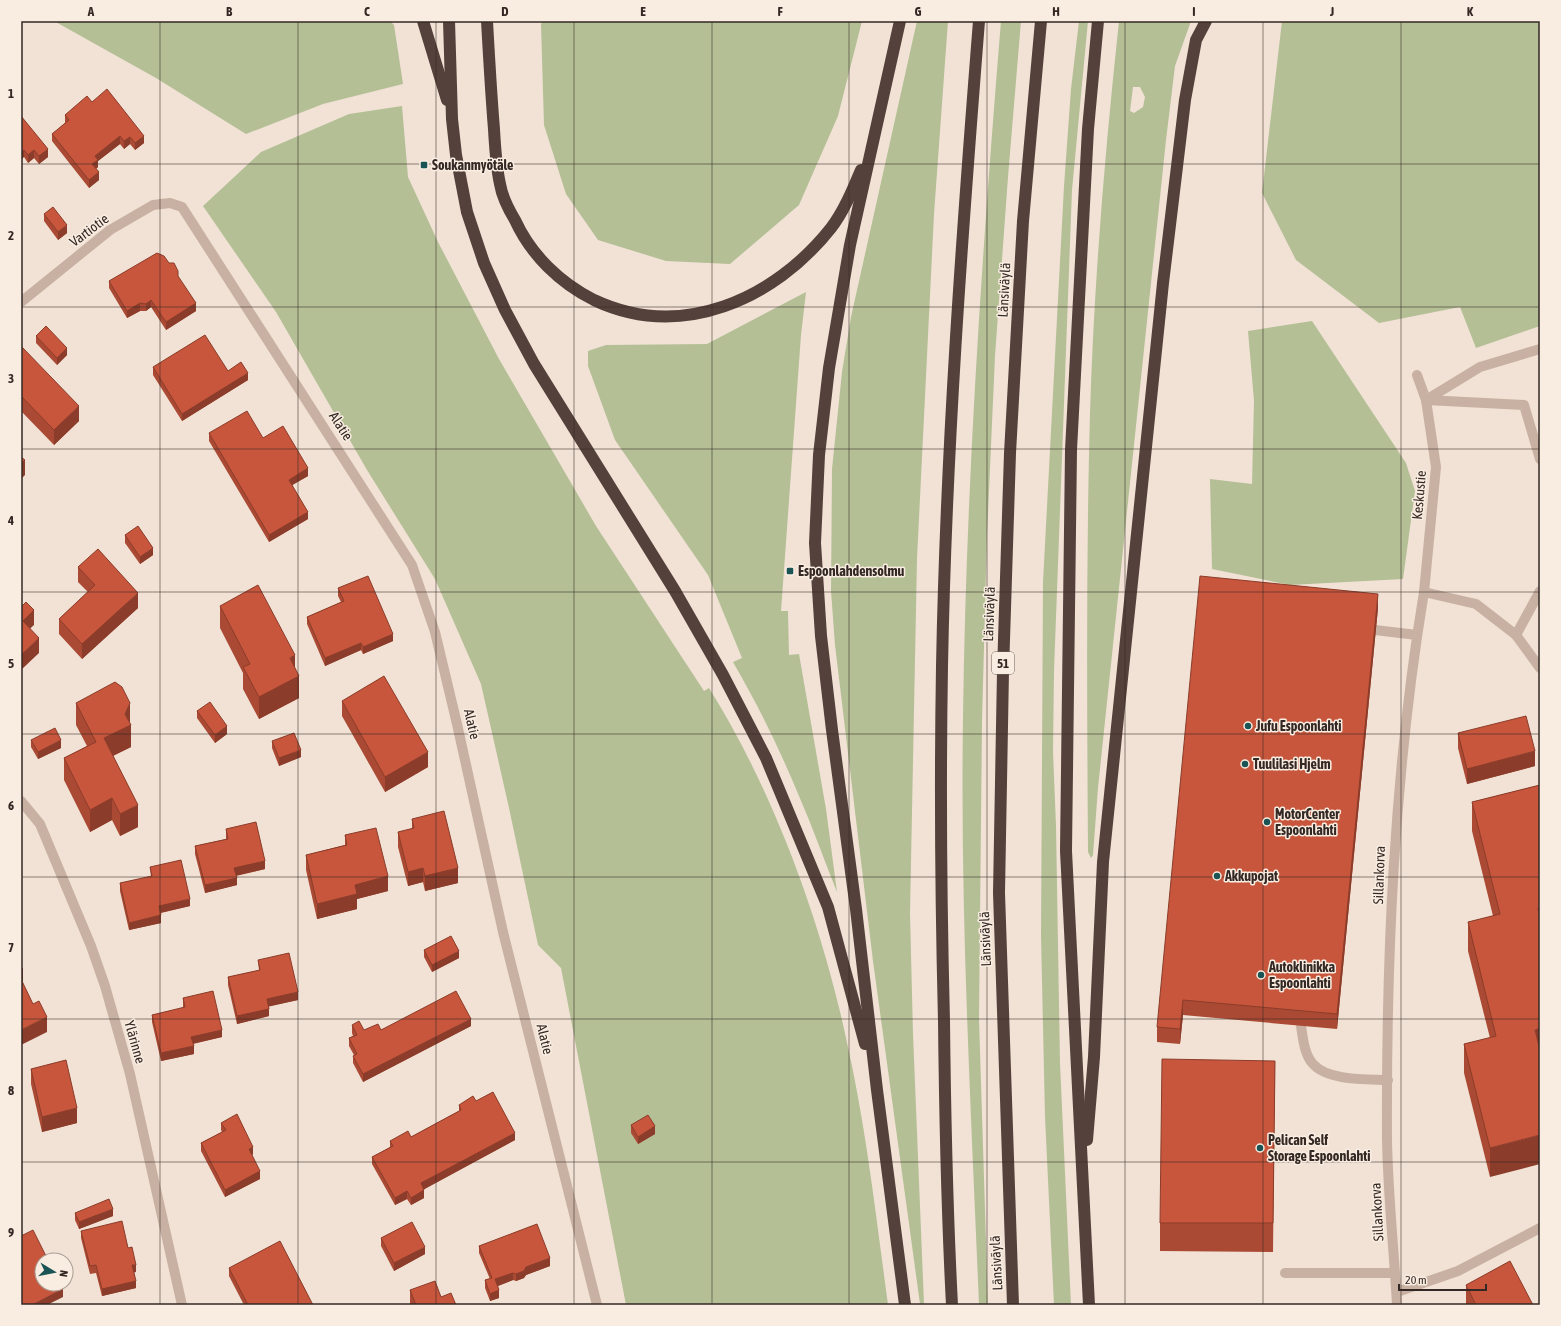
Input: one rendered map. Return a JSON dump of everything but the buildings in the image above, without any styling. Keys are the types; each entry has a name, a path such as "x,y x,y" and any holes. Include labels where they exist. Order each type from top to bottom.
{"highway":[{"path":"423,21 452,119"},
{"path":"449,21 452,119 456,155 468,212 484,263 505,310 534,364 675,592 723,675 766,758 828,907 877,1090"},
{"path":"487,21 490,88 496,161 500,186 515,221 530,247 544,264 581,293 608,306 628,312 677,317 701,314 740,301 761,289 800,260 832,227 851,192 874,137"},
{"path":"900,21 850,245 829,368 819,455 815,543 821,636 827,691 856,909 877,1090 905,1305"},
{"path":"952,1305 945,1091 942,906 942,664 951,448 964,219 979,21"},
{"name":"Länsiväylä","path":"1013,1305 999,893 1002,679 1010,453 1023,221 1041,21"},
{"path":"1089,1305 1066,851 1071,450 1088,129 1098,21"},
{"path":"1083,1183 1094,1057 1103,862 1163,284 1185,100 1196,40 1206,21"}],"street":[{"name":"Vartiotie","path":"21,302 110,230 153,206 170,203 182,207"},
{"name":"Alatie","path":"182,207 412,565 435,632 503,932 597,1305"},
{"path":"1426,400 1480,367 1540,349"},
{"name":"Keskustie","path":"1417,375 1426,400 1436,467 1424,592"},
{"path":"1426,400 1524,405 1540,459"},
{"path":"1516,635 1540,591"},
{"path":"1424,592 1476,604 1516,635 1540,668"},
{"name":"Sillankorva","path":"1397,1305 1387,1142 1388,986 1395,820 1417,635 1424,592"},
{"path":"1375,630 1417,635"},
{"name":"Ylärinne","path":"21,801 40,824 91,946 105,986 130,1074 182,1305"},
{"path":"1301,1026 1306,1050 1313,1064 1327,1074 1388,1080"},
{"path":"1397,1292 1458,1272 1540,1228"},
{"path":"1285,1273 1395,1273"}],"green space":[{"path":"54,21 390,21 394,25 403,84 323,104 246,134 156,78"},
{"path":"543,21 862,21 838,116 799,205 730,264 666,261 598,240 566,194 544,125 541,24"},
{"path":"917,21 948,21 934,214 917,559 910,913 913,1034 924,1304 920,1304 873,961 835,645 831,591 832,469 842,372 851,317"},
{"path":"1001,21 1021,21 995,356 987,536 982,721 979,1019 988,1305 979,1305 965,938 962,790 963,717 971,456 987,195"},
{"path":"1079,21 1088,21 1072,190 1054,671 1053,752 1056,826 1060,1063 1071,1305 1054,1305 1045,1117 1041,936 1043,582 1064,186 1071,89"},
{"path":"1119,21 1191,21 1175,66 1166,140 1098,788 1093,855 1091,858 1088,852 1087,687 1090,413 1097,266","holes":["1133,87 1140,87 1145,97 1143,107 1134,113 1130,111"]},
{"path":"1282,21 1540,21 1540,326 1476,348 1460,307 1379,323 1296,260 1262,193"},
{"path":"402,106 408,177 438,242 499,359 596,526 704,691 709,688 754,769 792,857 809,903 823,948 836,994 846,1038 865,1138 888,1305 626,1305 561,968 538,945 481,684 435,579 367,470 276,312 203,206 261,152 349,114"},
{"path":"806,292 801,335 781,611 788,611 789,655 799,654 826,809 837,892 809,820 784,762 760,711 733,662 742,658 708,575 615,440 588,366 588,351 606,345 707,344"},
{"path":"1312,321 1406,463 1415,491 1403,579 1290,585 1212,569 1210,479 1252,484 1254,401 1248,331"}],"place":[{"name":"Soukanmyötäle","path":"424,165"},
{"name":"Espoonlahdensolmu","path":"790,571"},
{"name":"Jufu Espoonlahti","path":"1248,726"},
{"name":"Tuulilasi Hjelm","path":"1245,764"},
{"name":"MotorCenter Espoonlahti","path":"1267,822"},
{"name":"Akkupojat","path":"1217,876"},
{"name":"Autoklinikka Espoonlahti","path":"1261,975"},
{"name":"Pelican Self Storage Espoonlahti","path":"1260,1148"}]}
